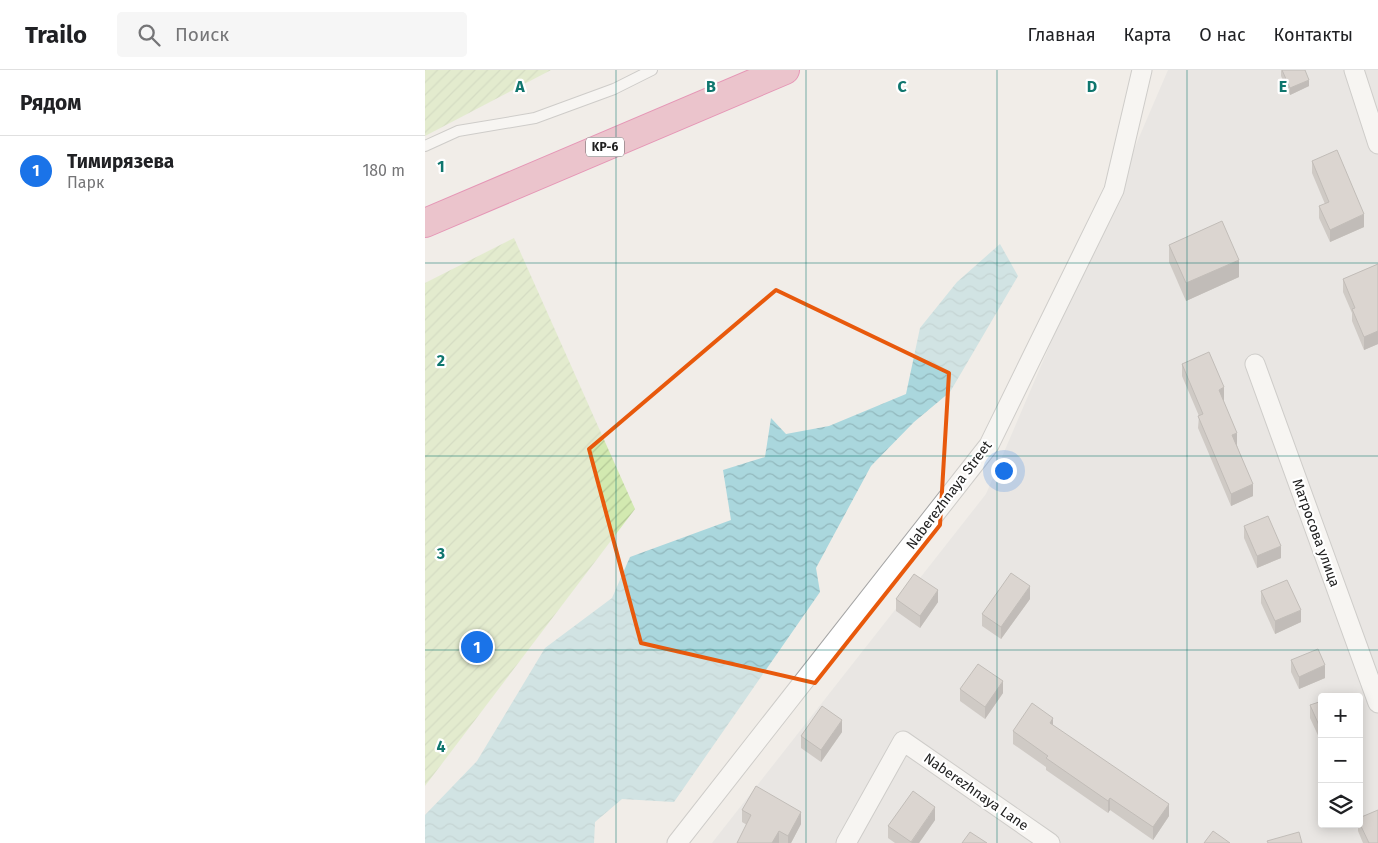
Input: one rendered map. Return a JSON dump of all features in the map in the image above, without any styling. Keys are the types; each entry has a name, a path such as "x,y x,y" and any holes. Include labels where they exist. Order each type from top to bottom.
{"highway":[{"name":"KP-6","path":"425,223 785,70"}],"street":[{"name":"Naberezhnaya Street","path":"677,843 989,445 1114,190 1142,70"},
{"path":"1354,70 1378,144"},
{"name":"Матросова улица","path":"1255,364 1378,703"},
{"name":"Naberezhnaya Lane","path":"846,843 903,742 1050,843"}],"lane":[{"path":"425,146 458,131 535,118 614,89 652,70"}],"highlighted area":[{"path":"776,290 949,373 940,525 815,683 641,643 589,449"}],"shaded area":[{"path":"1168,70 1378,70 1378,843 712,843 986,494"}],"green space":[{"path":"425,70 551,70 425,136"},
{"path":"514,238 635,509 425,786 425,283"}],"water":[{"path":"1000,244 1018,276 950,392 914,422 871,466 816,568 820,592 674,802 622,799 595,822 594,843 425,843 425,815 477,761 545,648 612,598 630,557 731,520 723,470 765,457 771,418 786,434 829,426 906,394 920,328 957,282"}],"building":[{"path":"1282,70 1305,70 1309,80 1290,88"},
{"path":"1337,150 1364,214 1330,230 1319,206 1329,202 1312,161"},
{"path":"1222,221 1239,260 1186,283 1169,245"},
{"path":"1378,264 1378,331 1364,337 1352,309 1355,308 1343,279"},
{"path":"1209,352 1224,387 1219,390 1237,433 1232,435 1253,484 1231,494 1198,416 1203,414 1182,364"},
{"path":"1268,516 1281,546 1257,556 1244,526"},
{"path":"1011,573 1030,586 1001,627 982,614"},
{"path":"914,574 938,590 920,616 896,599"},
{"path":"1287,580 1301,610 1275,621 1261,591"},
{"path":"1318,649 1325,665 1299,677 1291,660"},
{"path":"978,664 1003,681 985,707 960,689"},
{"path":"1318,702 1318,723 1310,705"},
{"path":"1032,703 1053,718 1050,723 1169,804 1153,827 1110,798 1108,801 1046,758 1048,756 1013,731"},
{"path":"822,706 842,720 821,750 801,736"},
{"path":"756,786 801,812 788,836 779,831 772,843 737,843 751,815 742,810"},
{"path":"913,791 935,807 911,842 888,826"},
{"path":"1378,810 1378,843 1369,843 1362,828 1363,816"},
{"path":"1213,831 1230,843 1204,843"},
{"path":"970,832 987,843 962,843"},
{"path":"1299,832 1302,843 1268,843 1267,841"}],"place":[{"name":"Тимирязева","path":"477,647"}]}
